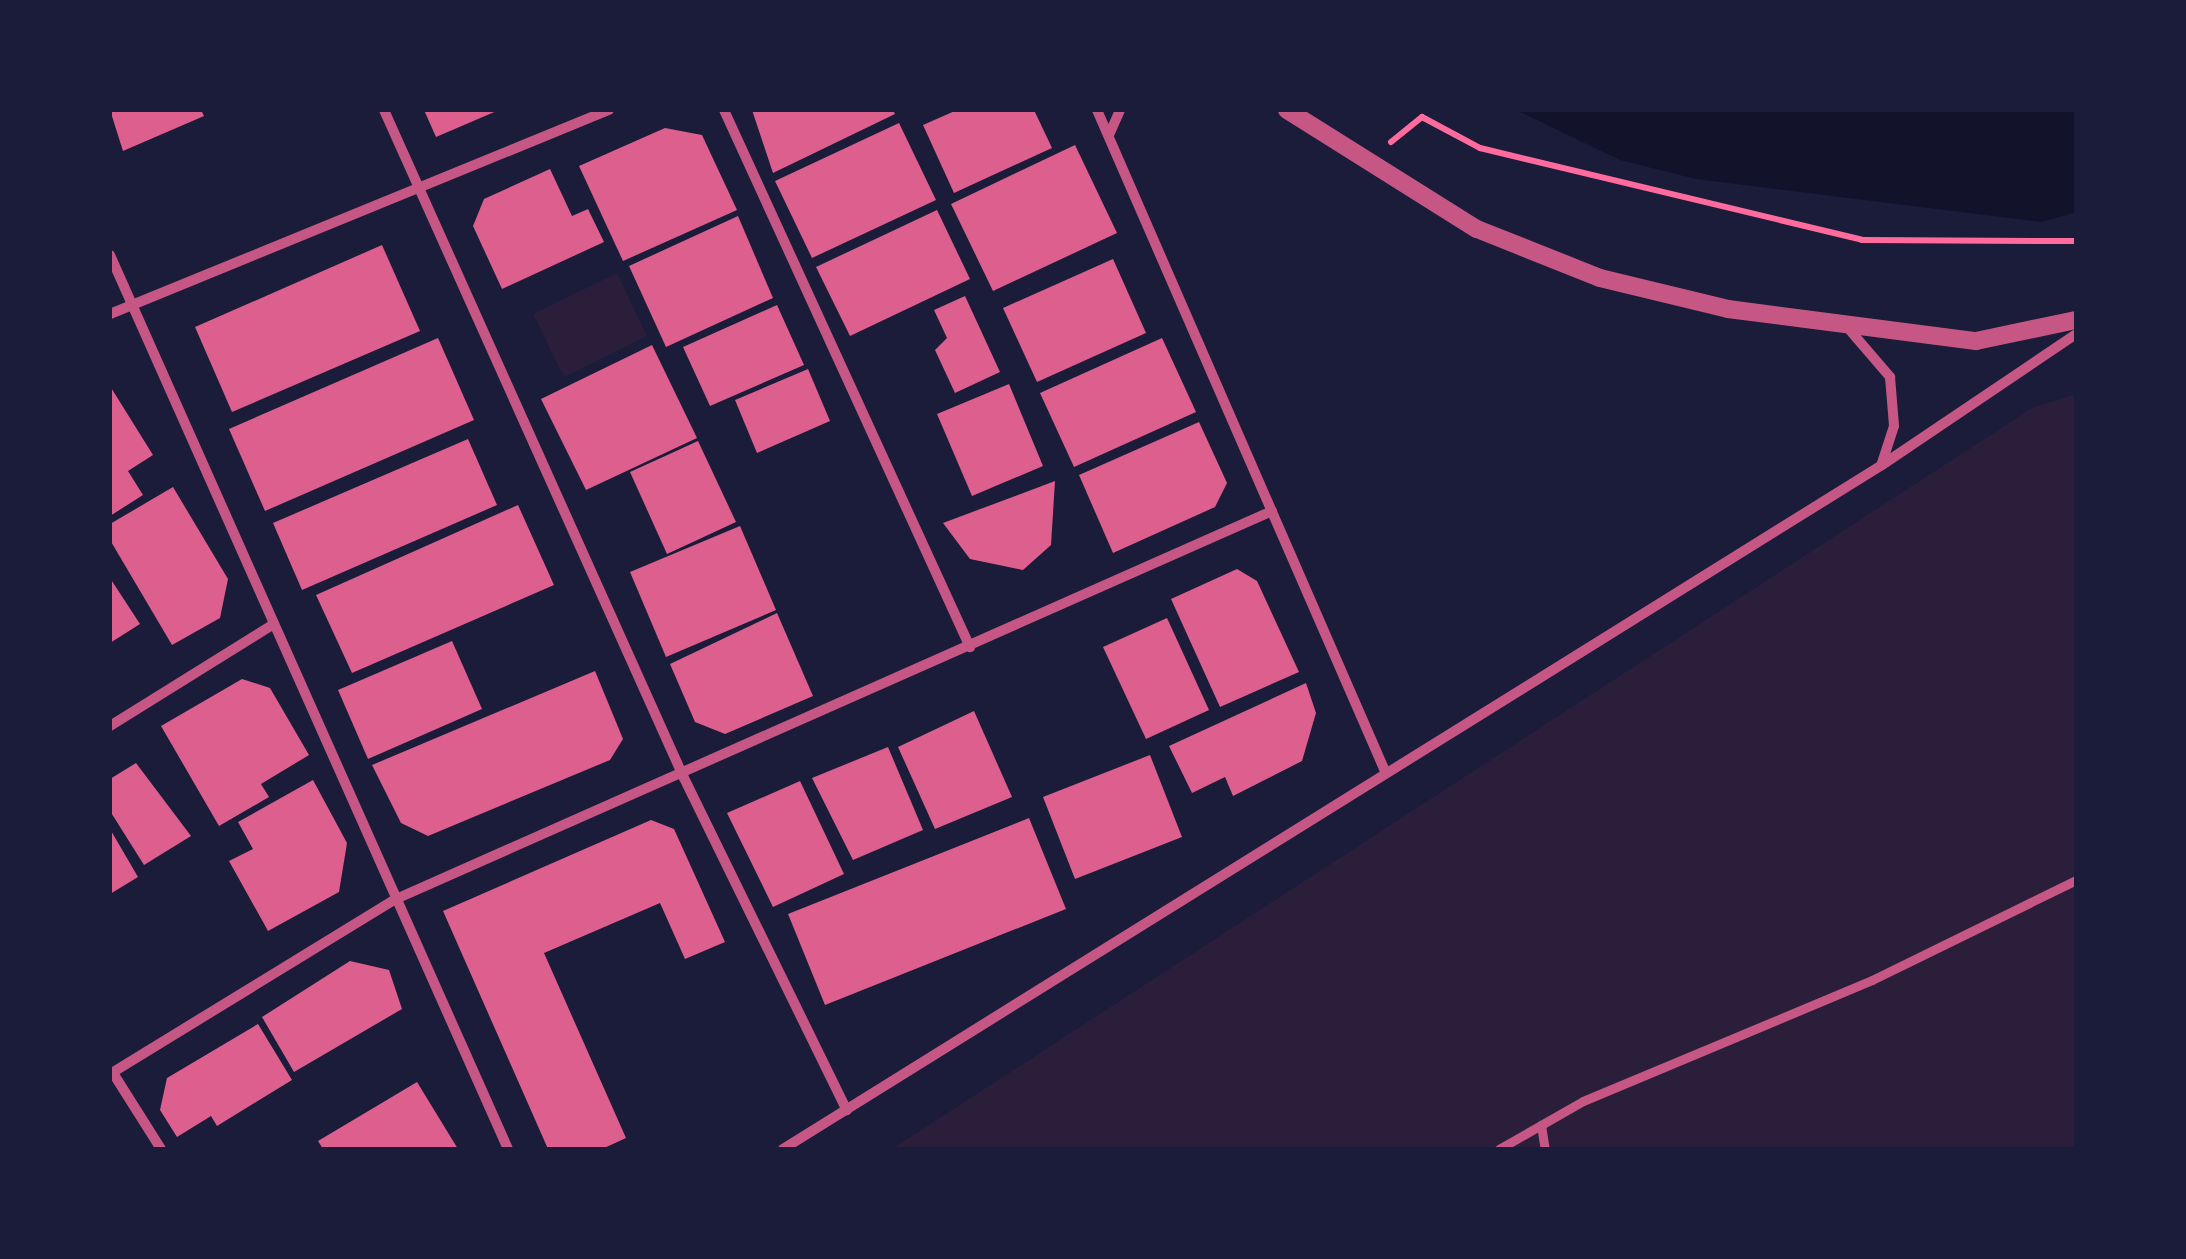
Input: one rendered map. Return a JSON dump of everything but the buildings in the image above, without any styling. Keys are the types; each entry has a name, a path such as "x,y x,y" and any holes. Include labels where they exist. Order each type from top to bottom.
{"street":[{"path":"384,110 684,778 847,1110"},
{"path":"110,314 130,302 609,110"},
{"path":"724,110 970,647"},
{"path":"1098,110 1385,770"},
{"path":"1108,136 1120,110"},
{"path":"1287,110 1364,165 1477,229 1600,278 1848,328 1976,341 2076,320"},
{"path":"110,256 508,1149"},
{"path":"1848,328 1890,378 1894,426 1882,465"},
{"path":"784,1149 1385,770 1882,465 2076,334"},
{"path":"160,1149 111,1074 396,899 684,778 1272,511"},
{"path":"110,726 274,624"},
{"path":"1499,1149 1542,1125 2076,880"},
{"path":"1542,1125 1545,1149"}],"path":[{"path":"1364,165 1422,117 1480,148 1862,240 2076,241"}],"shaded area":[{"path":"1516,110 2076,110 2076,212 2042,222 1696,179 1620,160"},
{"path":"617,273 647,336 564,377 533,314"},
{"path":"2076,394 2076,1149 892,1149 2032,408"}]}
